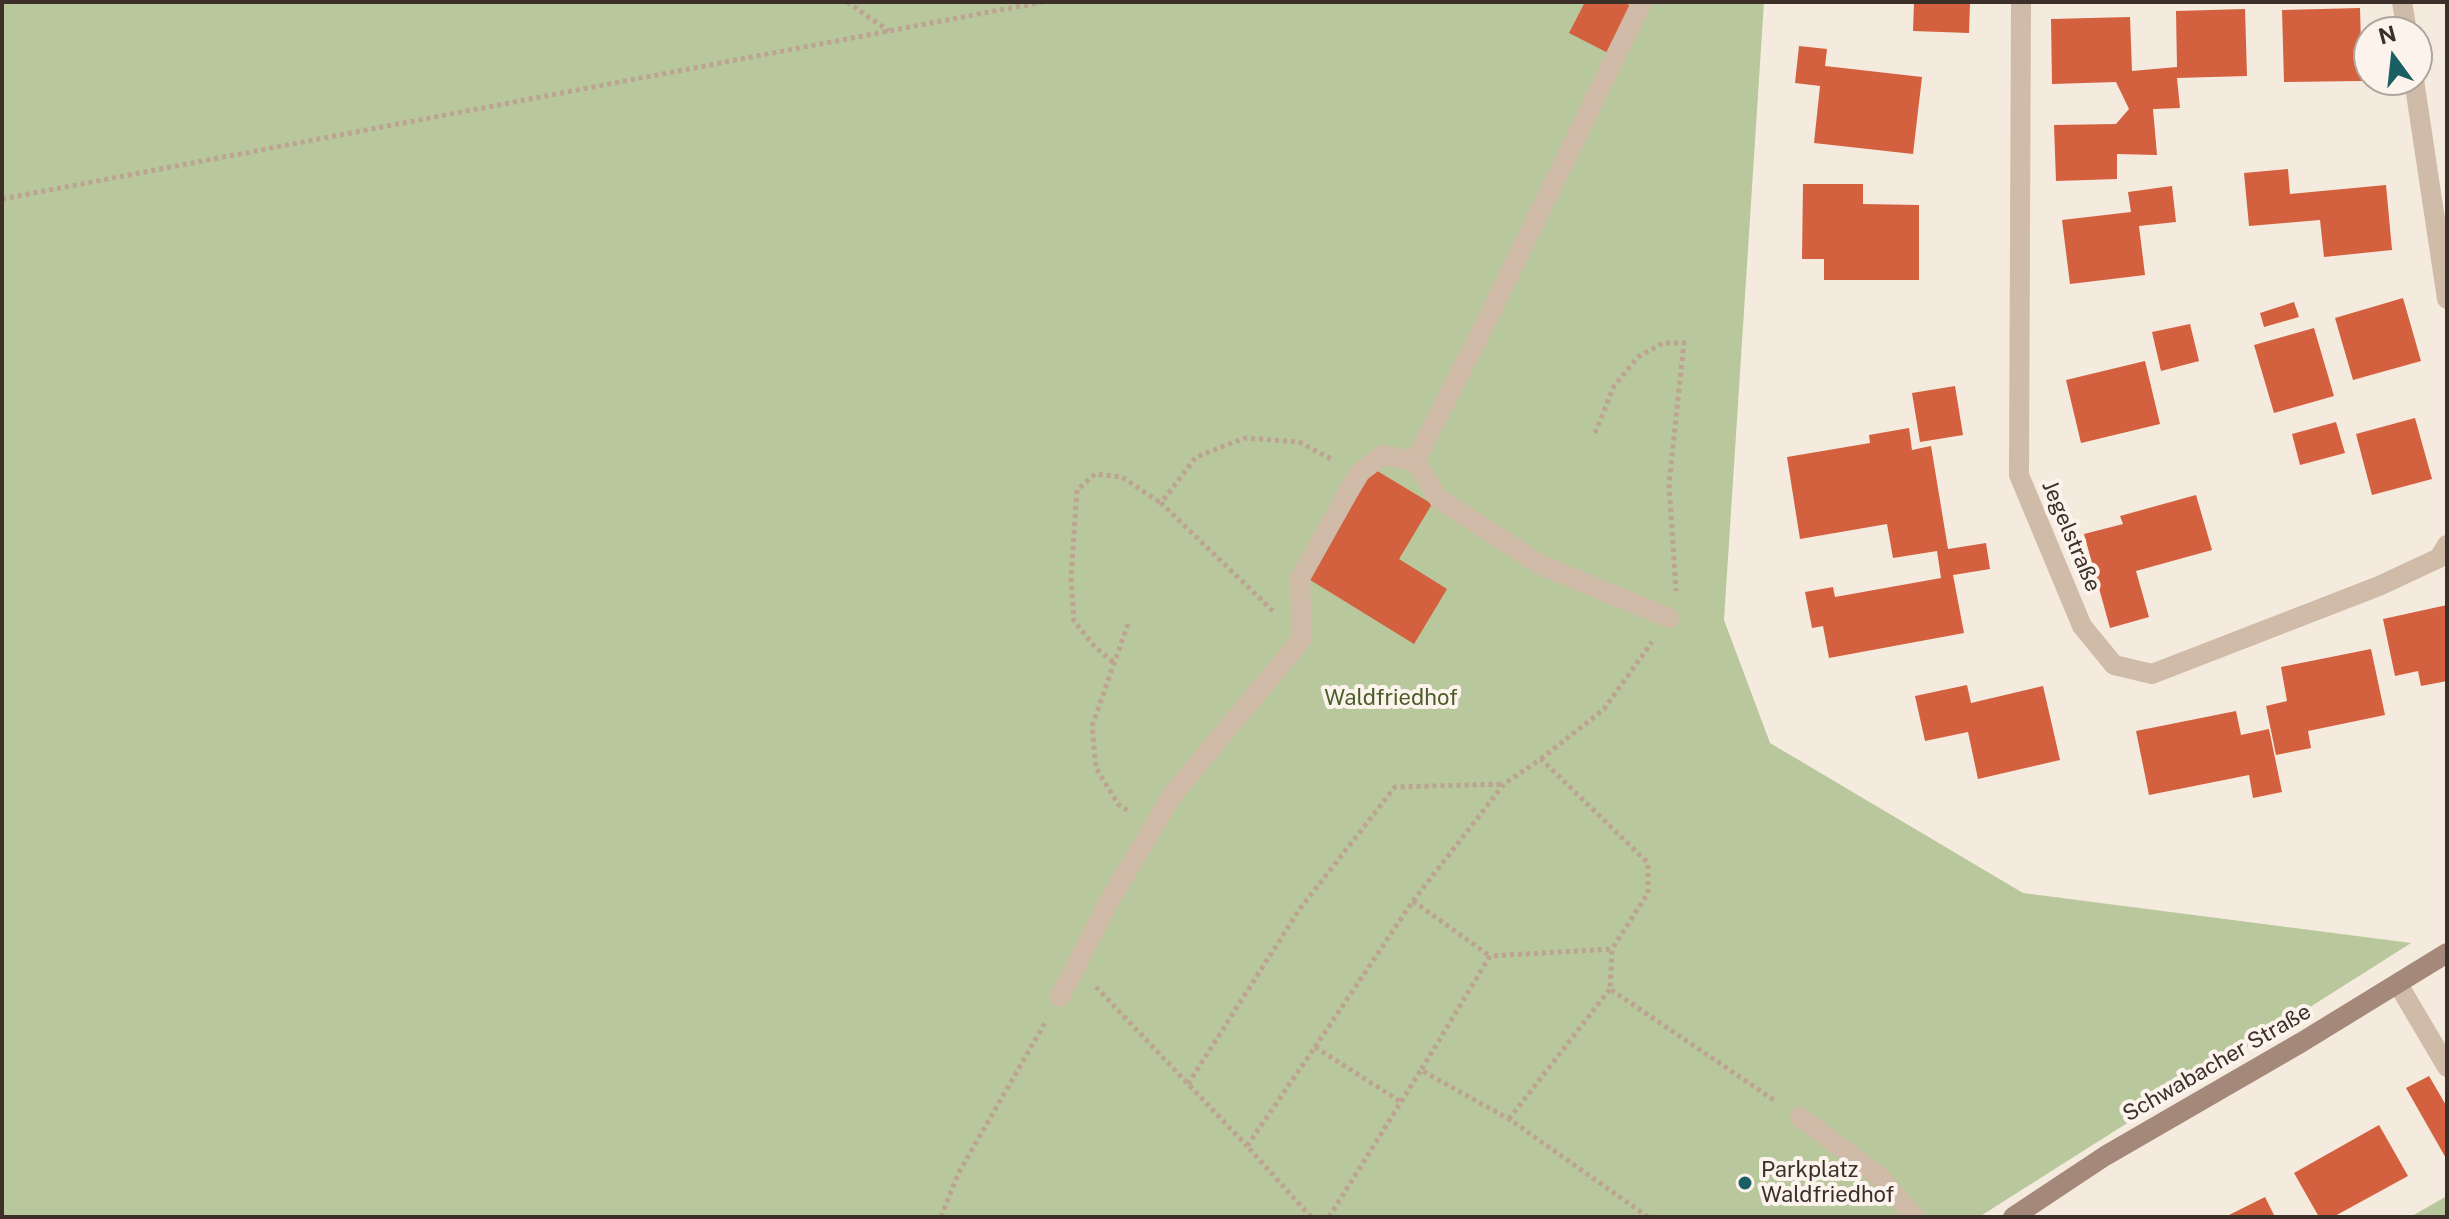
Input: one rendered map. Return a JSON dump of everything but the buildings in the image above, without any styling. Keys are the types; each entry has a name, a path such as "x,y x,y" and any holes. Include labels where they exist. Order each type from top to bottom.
{"main road":[{"name":"Schwabacher Straße","path":"2013,1217 2105,1156 2447,953"}],"street":[{"path":"1415,461 1642,2"},
{"name":"Jegelstraße","path":"2021,2 2019,475 2082,626 2114,665 2152,674 2379,586 2439,558 2447,545"},
{"path":"2416,96 2447,299"},
{"path":"1060,997 1108,903 1173,794 1302,639 1300,578 1359,473 1383,455 1415,461 1438,498 1541,565 1669,618"},
{"path":"2398,984 2447,1067"},
{"path":"1800,1117 1879,1176 1915,1217"}],"path":[{"path":"847,2 889,31"},
{"path":"2,199 1042,2"},
{"path":"1247,1146 1413,901 1504,784 1604,709 1669,618 1676,591 1669,484 1684,343 1663,343 1638,357 1614,386 1595,433"},
{"path":"1161,503 1196,457 1245,438 1299,442 1359,473"},
{"path":"1113,662 1095,647 1074,621 1071,578 1077,490 1095,474 1122,477 1161,503 1302,639"},
{"path":"1128,624 1092,726 1096,768 1118,804 1152,828"},
{"path":"1509,1119 1610,989 1612,949 1648,893 1648,863 1541,759"},
{"path":"1188,1084 1299,910 1395,787 1504,784"},
{"path":"1413,901 1490,956 1612,949"},
{"path":"1329,1217 1490,956"},
{"path":"1075,966 1311,1217"},
{"path":"1610,989 1800,1117"},
{"path":"941,1217 958,1174 1060,997"},
{"path":"1315,1047 1401,1102"},
{"path":"1421,1070 1509,1119 1648,1217"}],"green space":[{"name":"Waldfriedhof","path":"2,2 1764,2 1724,620 1770,743 2023,893 2411,943 1979,1217 2,1217"},
{"path":"2447,1196 2447,1217 2410,1217"}],"place":[{"name":"Parkplatz Waldfriedhof","path":"1745,1183"}]}
